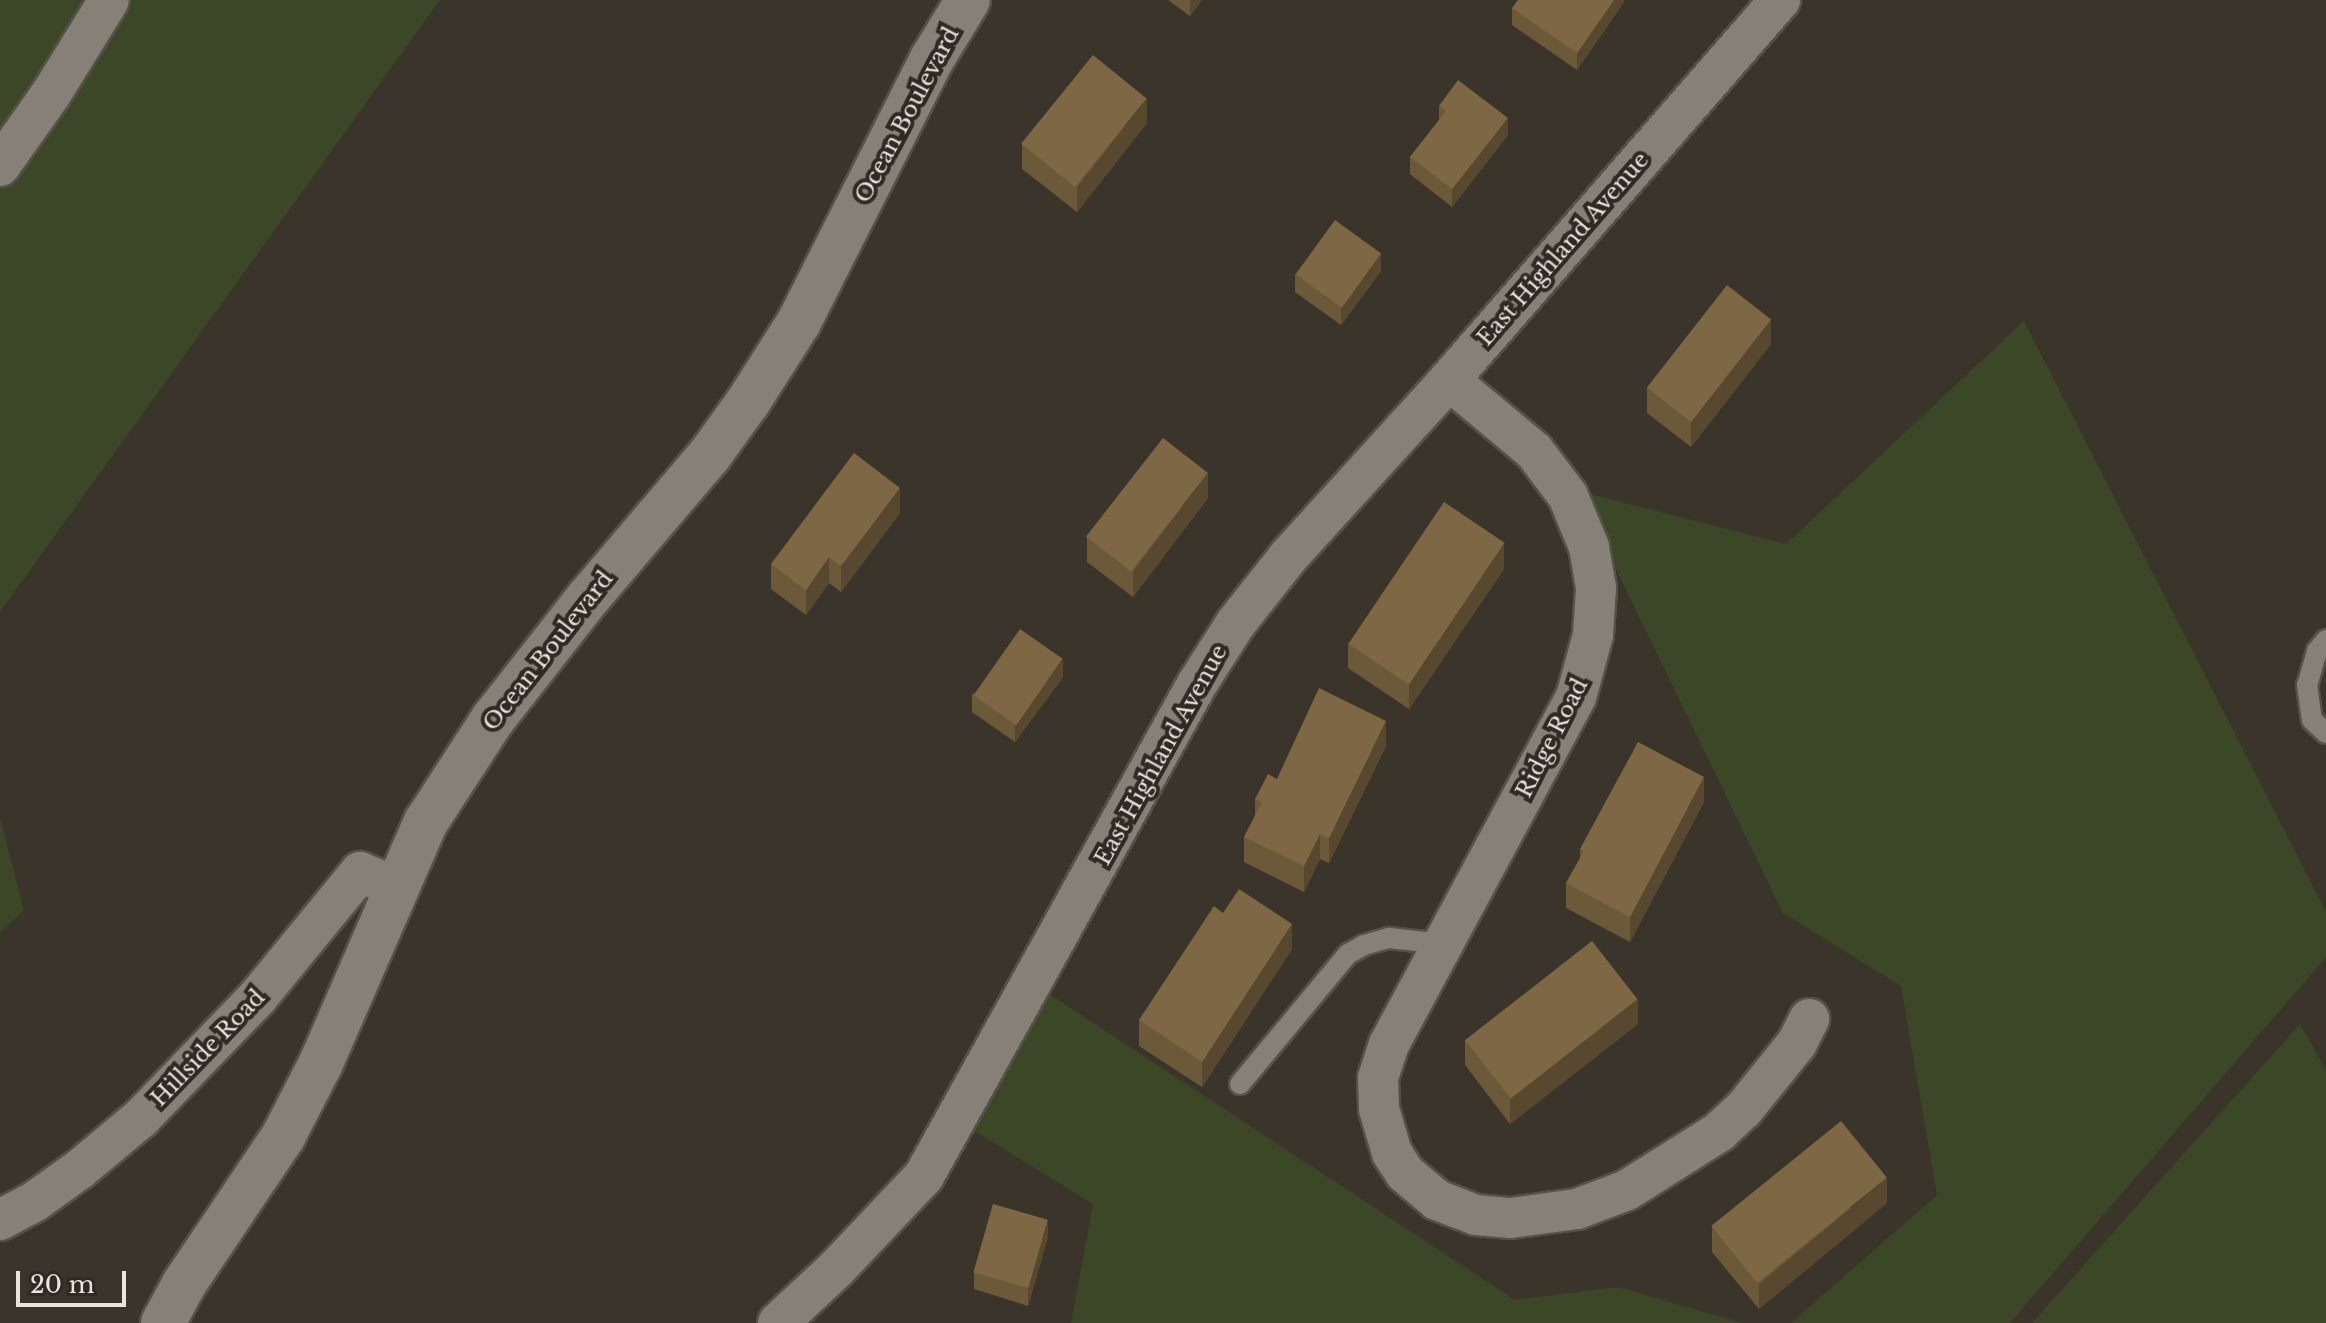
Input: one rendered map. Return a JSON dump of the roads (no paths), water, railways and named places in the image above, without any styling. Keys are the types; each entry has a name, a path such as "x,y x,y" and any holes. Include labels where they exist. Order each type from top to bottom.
{"street":[{"path":"0,166 51,94 109,0"},
{"name":"Ocean Boulevard","path":"163,1323 184,1284 284,1135 321,1063 426,822 479,738 588,598 709,456 791,335 932,59 968,0"},
{"name":"East Highland Avenue","path":"778,1323 837,1268 924,1176 1197,684 1236,623 1289,556 1449,380 1780,0"},
{"name":"Ridge Road","path":"1449,380 1534,451 1568,496 1589,547 1596,588 1593,635 1576,697 1389,1044 1378,1078 1379,1109 1392,1153 1405,1173 1437,1200 1476,1215 1511,1218 1577,1209 1627,1190 1686,1157 1743,1110 1797,1043 1809,1019"},
{"name":"Hillside Road","path":"0,1220 34,1202 80,1169 141,1118 257,998 360,872 396,887"}],"lane":[{"path":"2326,640 2317,651 2307,685 2312,720 2326,733"},
{"path":"1240,1084 1348,954 1364,945 1389,938 1444,944"}]}
